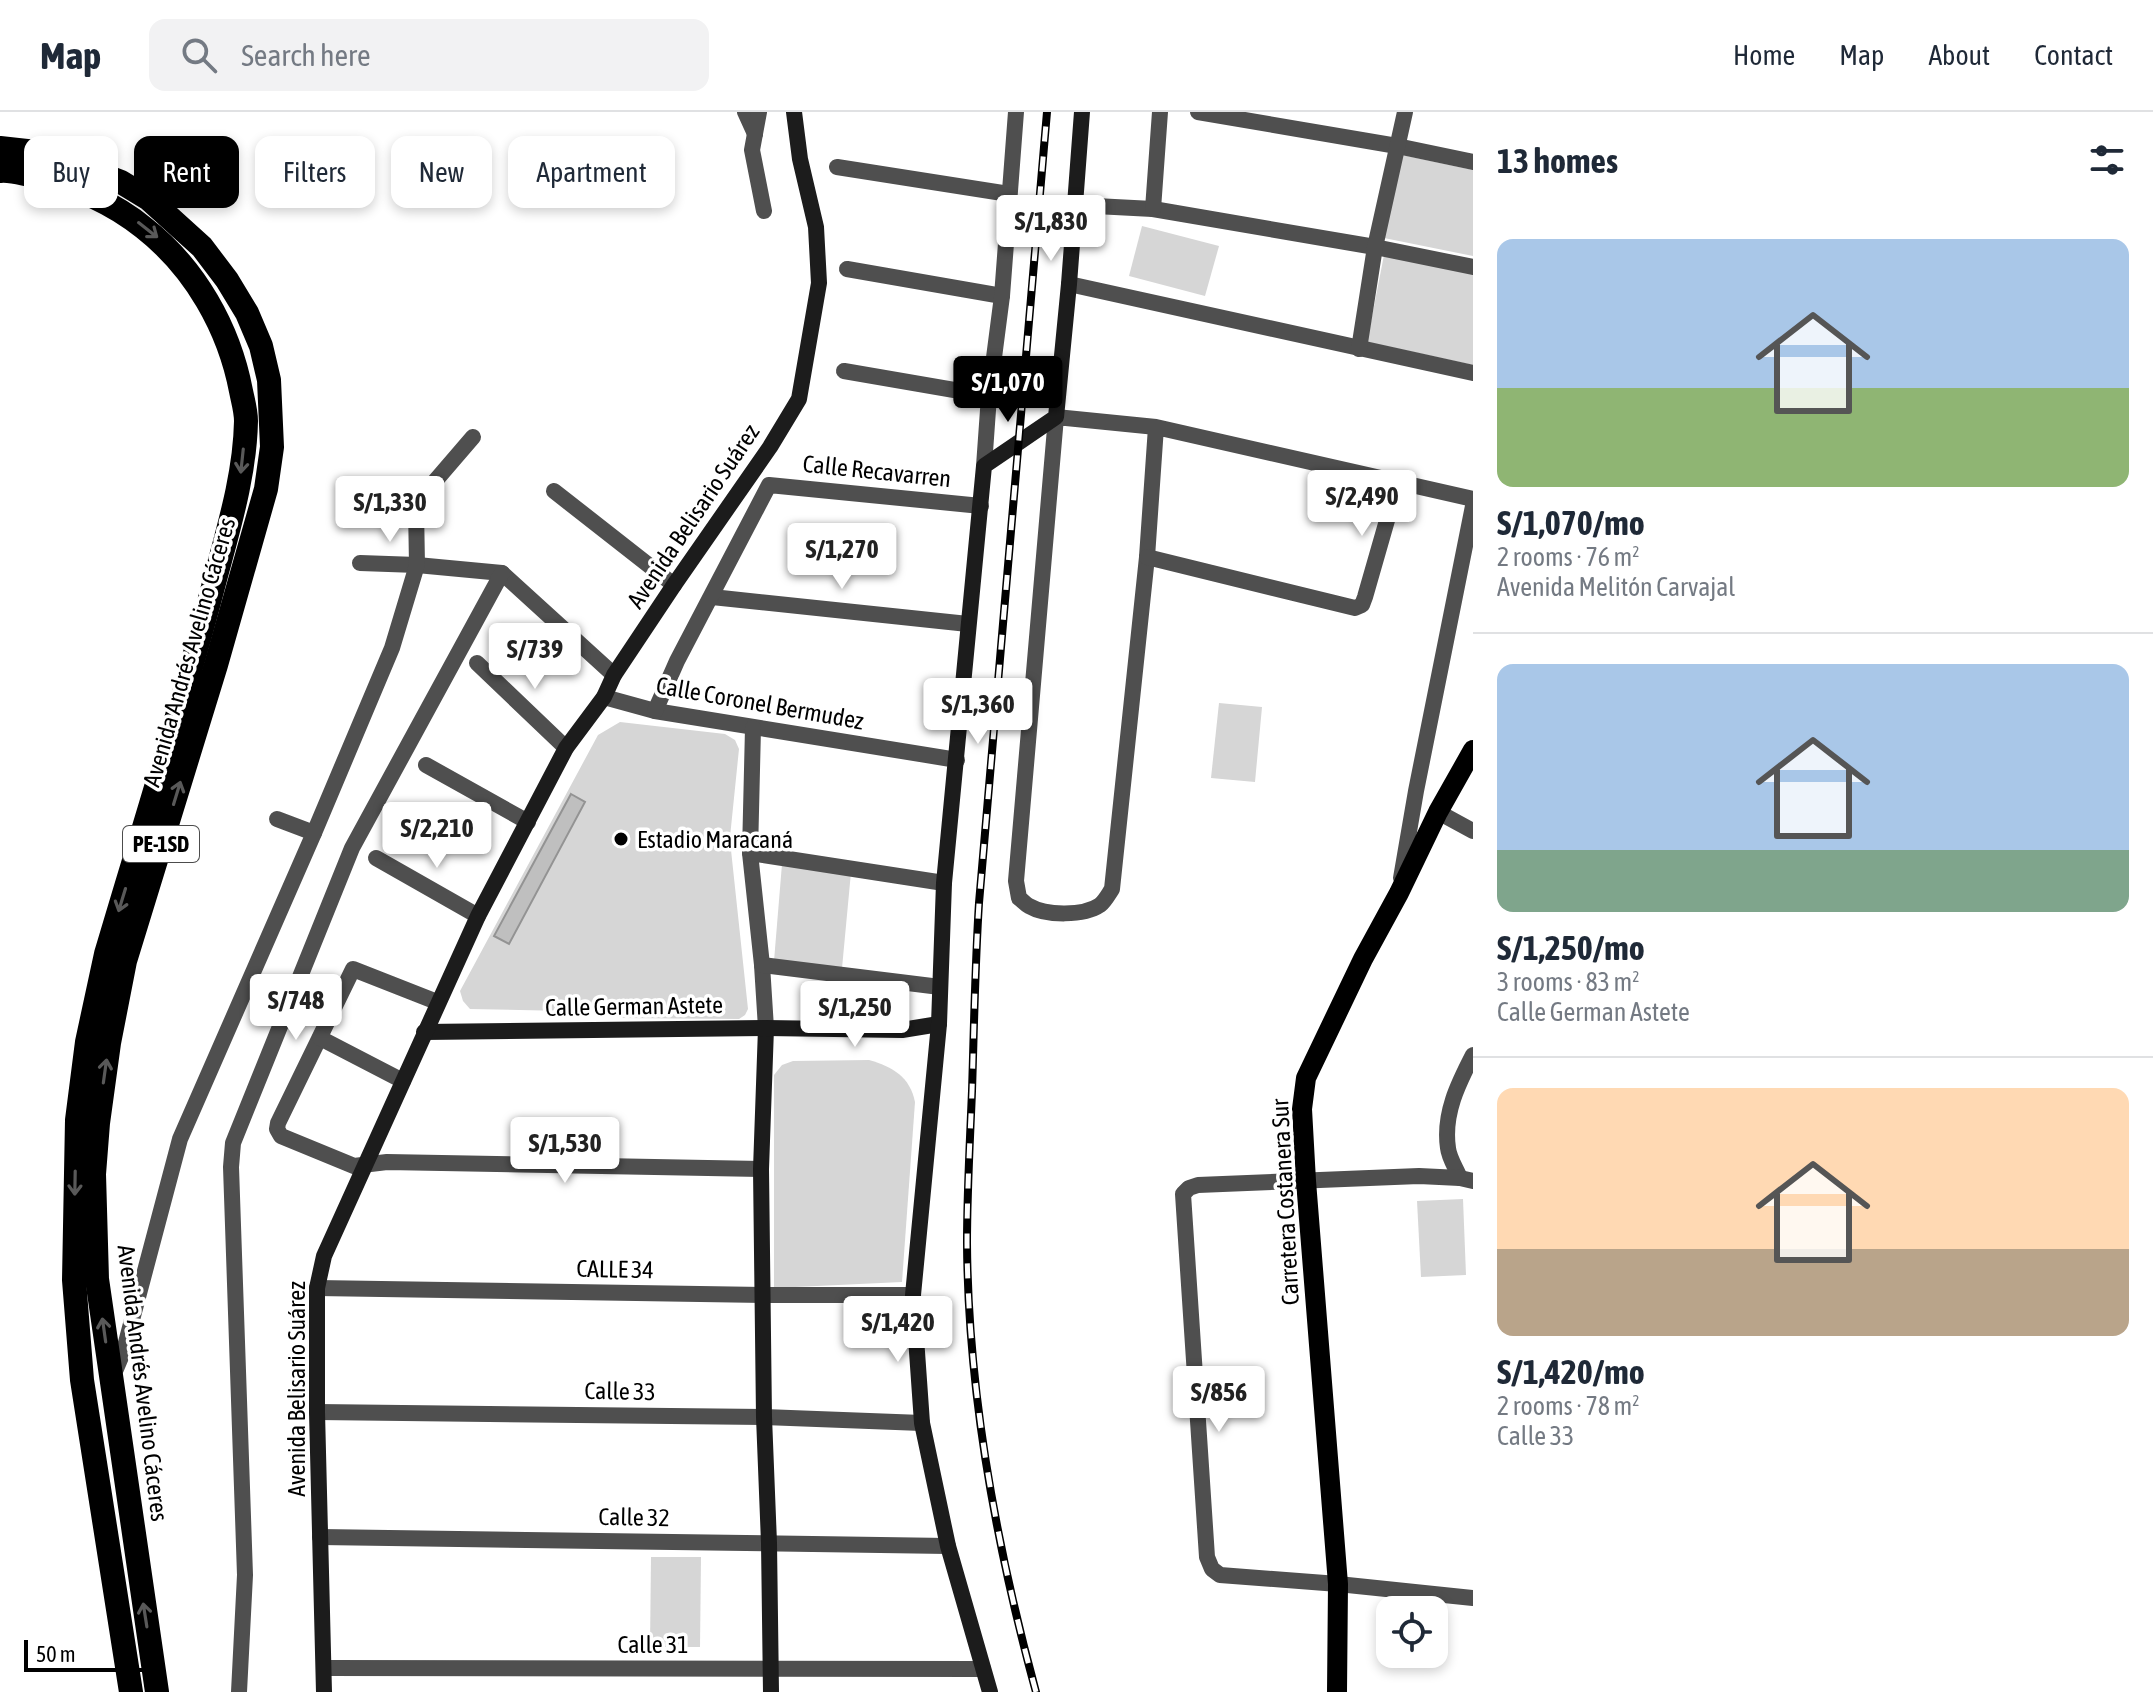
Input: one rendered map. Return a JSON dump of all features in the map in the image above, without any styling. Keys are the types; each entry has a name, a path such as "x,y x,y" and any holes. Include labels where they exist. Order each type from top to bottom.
{"highway":[{"name":"Avenida Andrés Avelino Cáceres","path":"0,148 45,153 121,182 149,199 202,247 227,280 247,313 261,346 269,380 272,447 266,489 216,665 125,961 98,1123 94,1174 97,1279 157,1692"},
{"name":"Avenida Andrés Avelino Cáceres","path":"0,171 55,181 94,197 127,214 160,240 188,272 212,308 228,345 246,419 239,486 194,660 106,954 87,1042 77,1120 74,1280 82,1380 131,1692"}],"main road":[{"name":"Carretera Costanera Sur","path":"1337,1692 1338,1584 1306,1181 1302,1109 1306,1078 1363,959 1473,750"}],"street":[{"path":"745,112 755,134"},
{"path":"759,112 752,150 764,211"},
{"name":"Avenida Belisario Suárez","path":"324,1692 317,1288 324,1256 437,1002 566,748 604,697 614,675 770,447 799,399 819,283 816,227 800,159 794,112"},
{"path":"990,1692 948,1546 922,1423 913,1295 939,1024 944,883 989,396 1002,296 1016,112"},
{"path":"1082,112 1016,881 1019,898 1029,907 1087,912 1103,903 1112,889 1147,557 1156,427"},
{"path":"1153,209 1160,112"},
{"path":"1198,112 1473,162"},
{"path":"1359,349 1375,247 1405,112"},
{"path":"837,167 1009,194"},
{"path":"1076,205 1153,209 1473,267"},
{"path":"847,269 1002,296"},
{"path":"1069,284 1473,373"},
{"path":"844,371 989,396"},
{"path":"984,466 1056,417 1156,427 1473,499"},
{"path":"110,1373 116,1369 124,1350 180,1139 392,648 417,565 416,507 473,437"},
{"path":"1147,557 1355,608 1362,605 1365,597 1398,482"},
{"name":"Calle Recavarren","path":"712,597 769,485 981,506"},
{"path":"554,491 674,585"},
{"path":"1399,893 1416,791 1473,506"},
{"path":"360,563 502,573 614,675"},
{"path":"239,1692 245,1575 231,1167 233,1143 352,848 502,573"},
{"path":"655,711 677,661 712,597 968,624"},
{"path":"477,663 566,748"},
{"name":"Calle Coronel Bermudez","path":"604,697 655,711 957,760"},
{"path":"753,728 750,853 766,1028 761,1169 771,1692"},
{"path":"426,765 528,822"},
{"path":"1438,812 1473,831"},
{"path":"277,819 314,833"},
{"path":"750,853 944,883"},
{"path":"376,858 478,916"},
{"path":"762,965 940,987"},
{"path":"437,1002 353,969 277,1129 281,1136 354,1166 387,1162 761,1169"},
{"name":"Calle German Astete","path":"424,1032 766,1028 902,1030 939,1024"},
{"path":"320,1038 403,1081"},
{"path":"1467,1179 1448,1150 1447,1123 1457,1086 1473,1055"},
{"path":"1467,1179 1419,1176 1198,1185 1183,1194 1207,1557 1212,1569 1220,1575 1473,1598"},
{"name":"CALLE 34","path":"317,1288 913,1295"},
{"name":"Calle 33","path":"317,1412 764,1417 922,1423"},
{"name":"Calle 32","path":"320,1537 948,1546"},
{"name":"Calle 31","path":"324,1668 983,1669"}],"shaded area":[{"path":"1402,155 1473,170 1473,256 1384,238"},
{"path":"1142,226 1219,246 1205,296 1129,276"},
{"path":"1384,255 1473,274 1473,365 1367,342"},
{"path":"1219,703 1262,707 1255,782 1211,778"},
{"name":"Estadio Maracaná","path":"620,722 725,734 735,740 739,749 730,837 748,1009 745,1015 739,1019 620,1018 613,1012 470,1009 460,991 598,735"},
{"path":"782,864 851,872 842,968 774,961"},
{"path":"869,1060 899,1074 913,1093 915,1102 902,1282 774,1288 774,1075 782,1065 793,1061"},
{"path":"1463,1199 1466,1275 1421,1277 1417,1201"},
{"path":"651,1557 701,1557 700,1647 650,1647"}],"building":[{"path":"571,794 585,802 509,944 494,936"}],"railway":[{"path":"1036,1692 1009,1582 987,1469 973,1355 967,1224 979,903 1047,112"}],"place":[{"name":"Estadio Maracaná","path":"621,839"}]}
